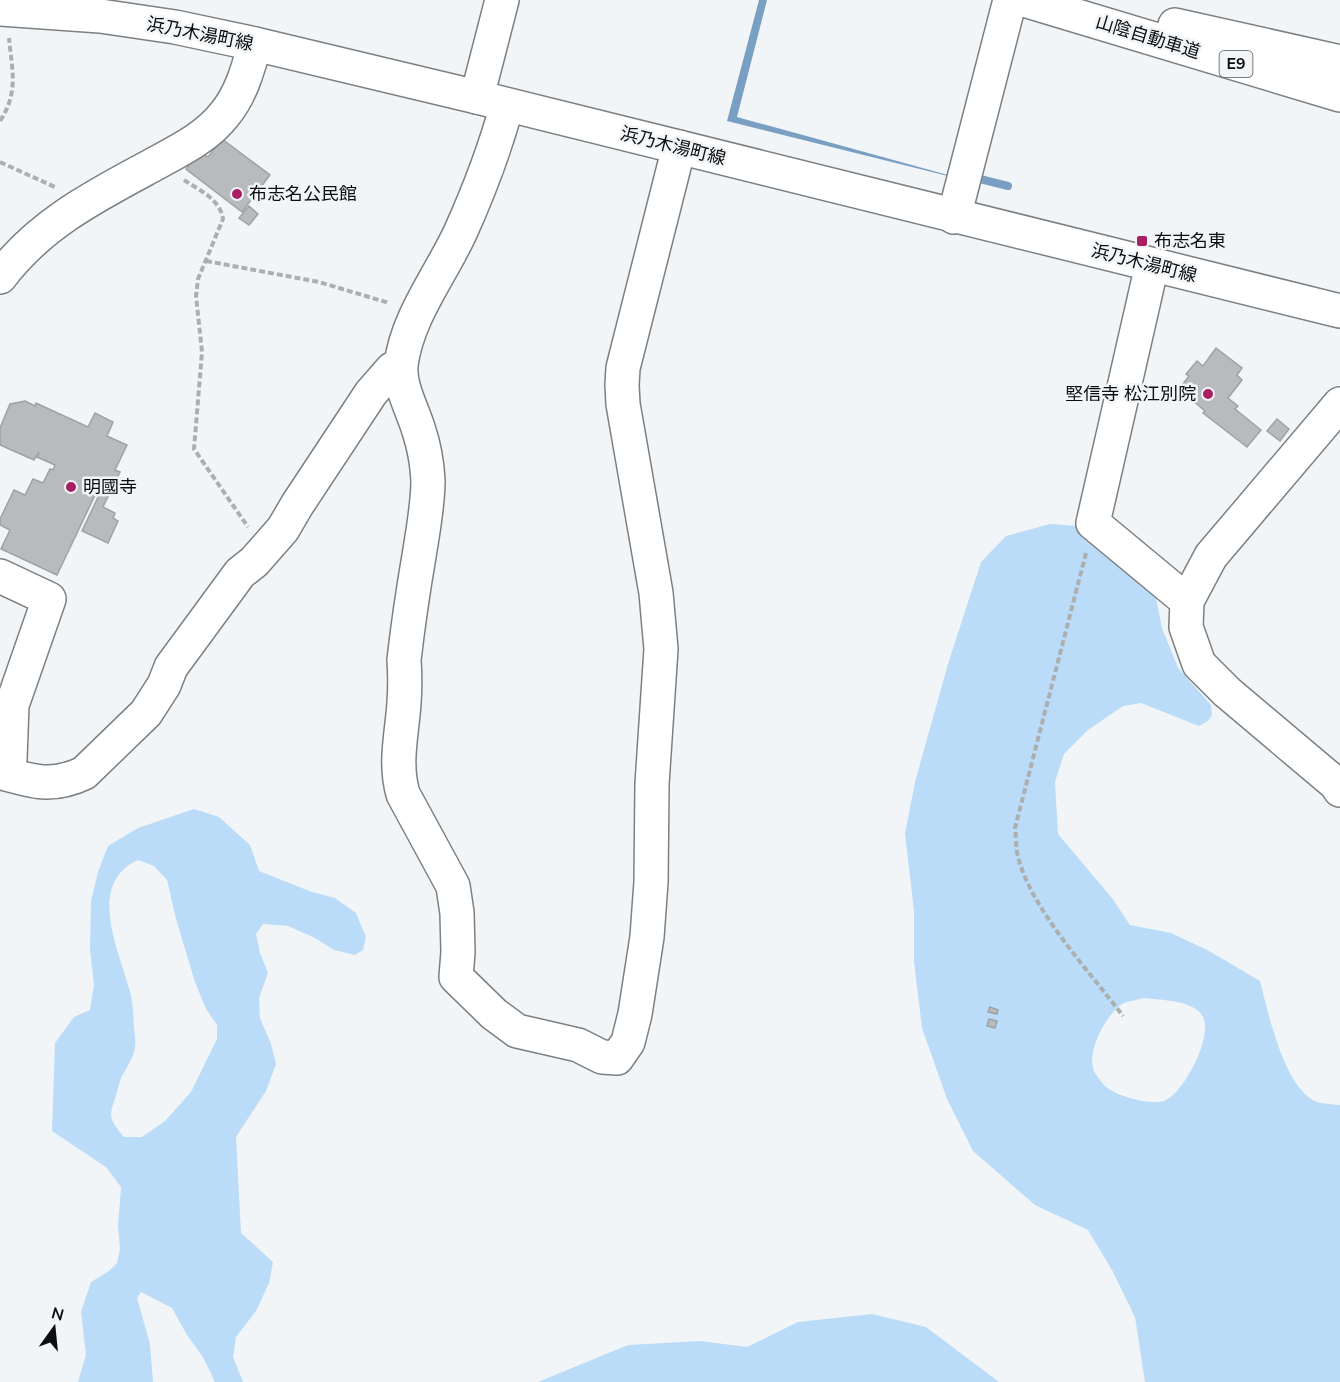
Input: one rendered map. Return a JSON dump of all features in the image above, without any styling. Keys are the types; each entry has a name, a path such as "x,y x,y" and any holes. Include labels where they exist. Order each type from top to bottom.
{"main road":[{"path":"502,0 485,174 459,234 418,312 405,347 401,367 404,386 426,455 428,482 425,520 404,660 405,681 398,762 399,780 403,794 453,886 457,913 456,977 494,1014 517,1031 579,1045 602,1057 617,1058 628,1042 635,1014 647,937 651,882 652,784 661,649 656,593 628,437 622,385 623,368 679,147"},
{"path":"954,217 1010,0"},
{"name":"山陰自動車道","path":"1024,0 1145,23 1340,73"},
{"name":"山陰自動車道","path":"1088,0 1279,77 1340,95"},
{"name":"浜乃木湯町線","path":"4,23 100,16 175,27 492,101 1340,311"},
{"path":"1145,23 1340,62"},
{"path":"0,277 18,255 43,231 86,201 197,140 216,125 238,95 255,45"},
{"path":"1279,77 1340,106"},
{"path":"1152,265 1093,523 1187,602"},
{"path":"0,576 49,599 12,705 10,759 3,773 48,784 74,778 84,773 146,713 164,685 171,667 240,573 283,529 370,393 392,369 401,367"},
{"path":"1340,404 1211,556 1187,602 1186,627 1199,664 1227,692 1336,784 1340,790"}],"path":[{"path":"0,121 11,103 13,88 4,23"},
{"path":"0,162 86,201"},
{"path":"158,162 216,202 222,210 223,219 198,279 196,296 202,352 194,449 264,550"},
{"path":"206,261 319,282 418,312"},
{"path":"1093,523 1015,828 1017,853 1029,883 1047,917 1123,1016"}],"shaded area":[{"path":"759,0 767,0 737,117 948,176 727,121"},
{"path":"1050,524 1078,526 1105,542 1156,598 1162,628 1178,668 1211,705 1212,715 1208,721 1199,726 1141,703 1123,706 1088,730 1064,754 1055,782 1058,834 1112,898 1130,925 1171,933 1209,951 1260,981 1279,1048 1295,1082 1305,1094 1317,1102 1340,1105 1340,1382 1145,1382 1135,1317 1112,1270 1088,1230 1035,1205 973,1151 947,1099 922,1028 914,962 914,911 905,834 915,782 948,664 981,562 1006,536","holes":["1144,998 1176,1002 1193,1007 1203,1017 1205,1026 1201,1049 1189,1075 1173,1095 1160,1102 1135,1100 1111,1090 1096,1075 1093,1068 1093,1052 1104,1024 1122,1004"]},
{"path":"194,809 219,817 250,845 259,871 312,892 335,898 356,913 366,937 363,950 355,955 334,950 315,938 288,926 263,924 256,934 268,973 259,998 260,1018 271,1044 276,1064 266,1091 236,1137 241,1233 273,1262 269,1283 256,1311 236,1337 233,1357 243,1382 215,1382 203,1357 172,1308 141,1292 137,1298 150,1344 153,1382 78,1382 86,1355 81,1312 91,1282 117,1263 120,1249 118,1226 121,1187 106,1167 52,1131 55,1043 74,1017 90,1010 94,985 90,949 91,901 98,872 108,846 138,828","holes":["138,860 154,866 167,880 195,982 206,1009 217,1025 217,1039 191,1092 165,1121 142,1137 124,1137 114,1124 111,1111 121,1079 135,1047 133,1008 114,939 110,920 110,902 113,885 122,871"]},
{"path":"872,1314 926,1327 999,1382 538,1382 628,1345 700,1341 747,1347 798,1322"}],"building":[{"name":"布志名公民館","path":"222,139 270,175 242,212 186,169 200,151 208,157"},
{"path":"249,206 258,214 249,225 239,218"},
{"name":"堅信寺 松江別院","path":"1216,348 1242,368 1237,375 1242,380 1228,398 1238,406 1235,409 1261,430 1247,447 1203,413 1205,411 1179,389 1189,376 1186,374 1197,361 1203,366"},
{"name":"明國寺","path":"25,401 35,406 36,403 88,427 95,413 113,422 107,436 127,445 115,470 120,472 103,507 115,513 113,518 118,521 108,543 82,531 100,493 97,491 57,575 1,549 10,530 0,525 0,519 14,490 25,495 33,479 43,483 50,469 53,470 55,465 37,457 39,452 34,460 0,445 0,428 10,404"},
{"path":"1277,419 1289,429 1280,441 1267,431"},
{"path":"990,1007 998,1010 997,1014 988,1012"},
{"path":"989,1019 997,1021 995,1028 987,1026"}],"waterway":[{"path":"980,179 1008,186"}],"place":[{"name":"布志名公民館","path":"237,194"},
{"name":"布志名東","path":"1142,241"},
{"name":"堅信寺 松江別院","path":"1208,394"},
{"name":"明國寺","path":"71,487"}]}
